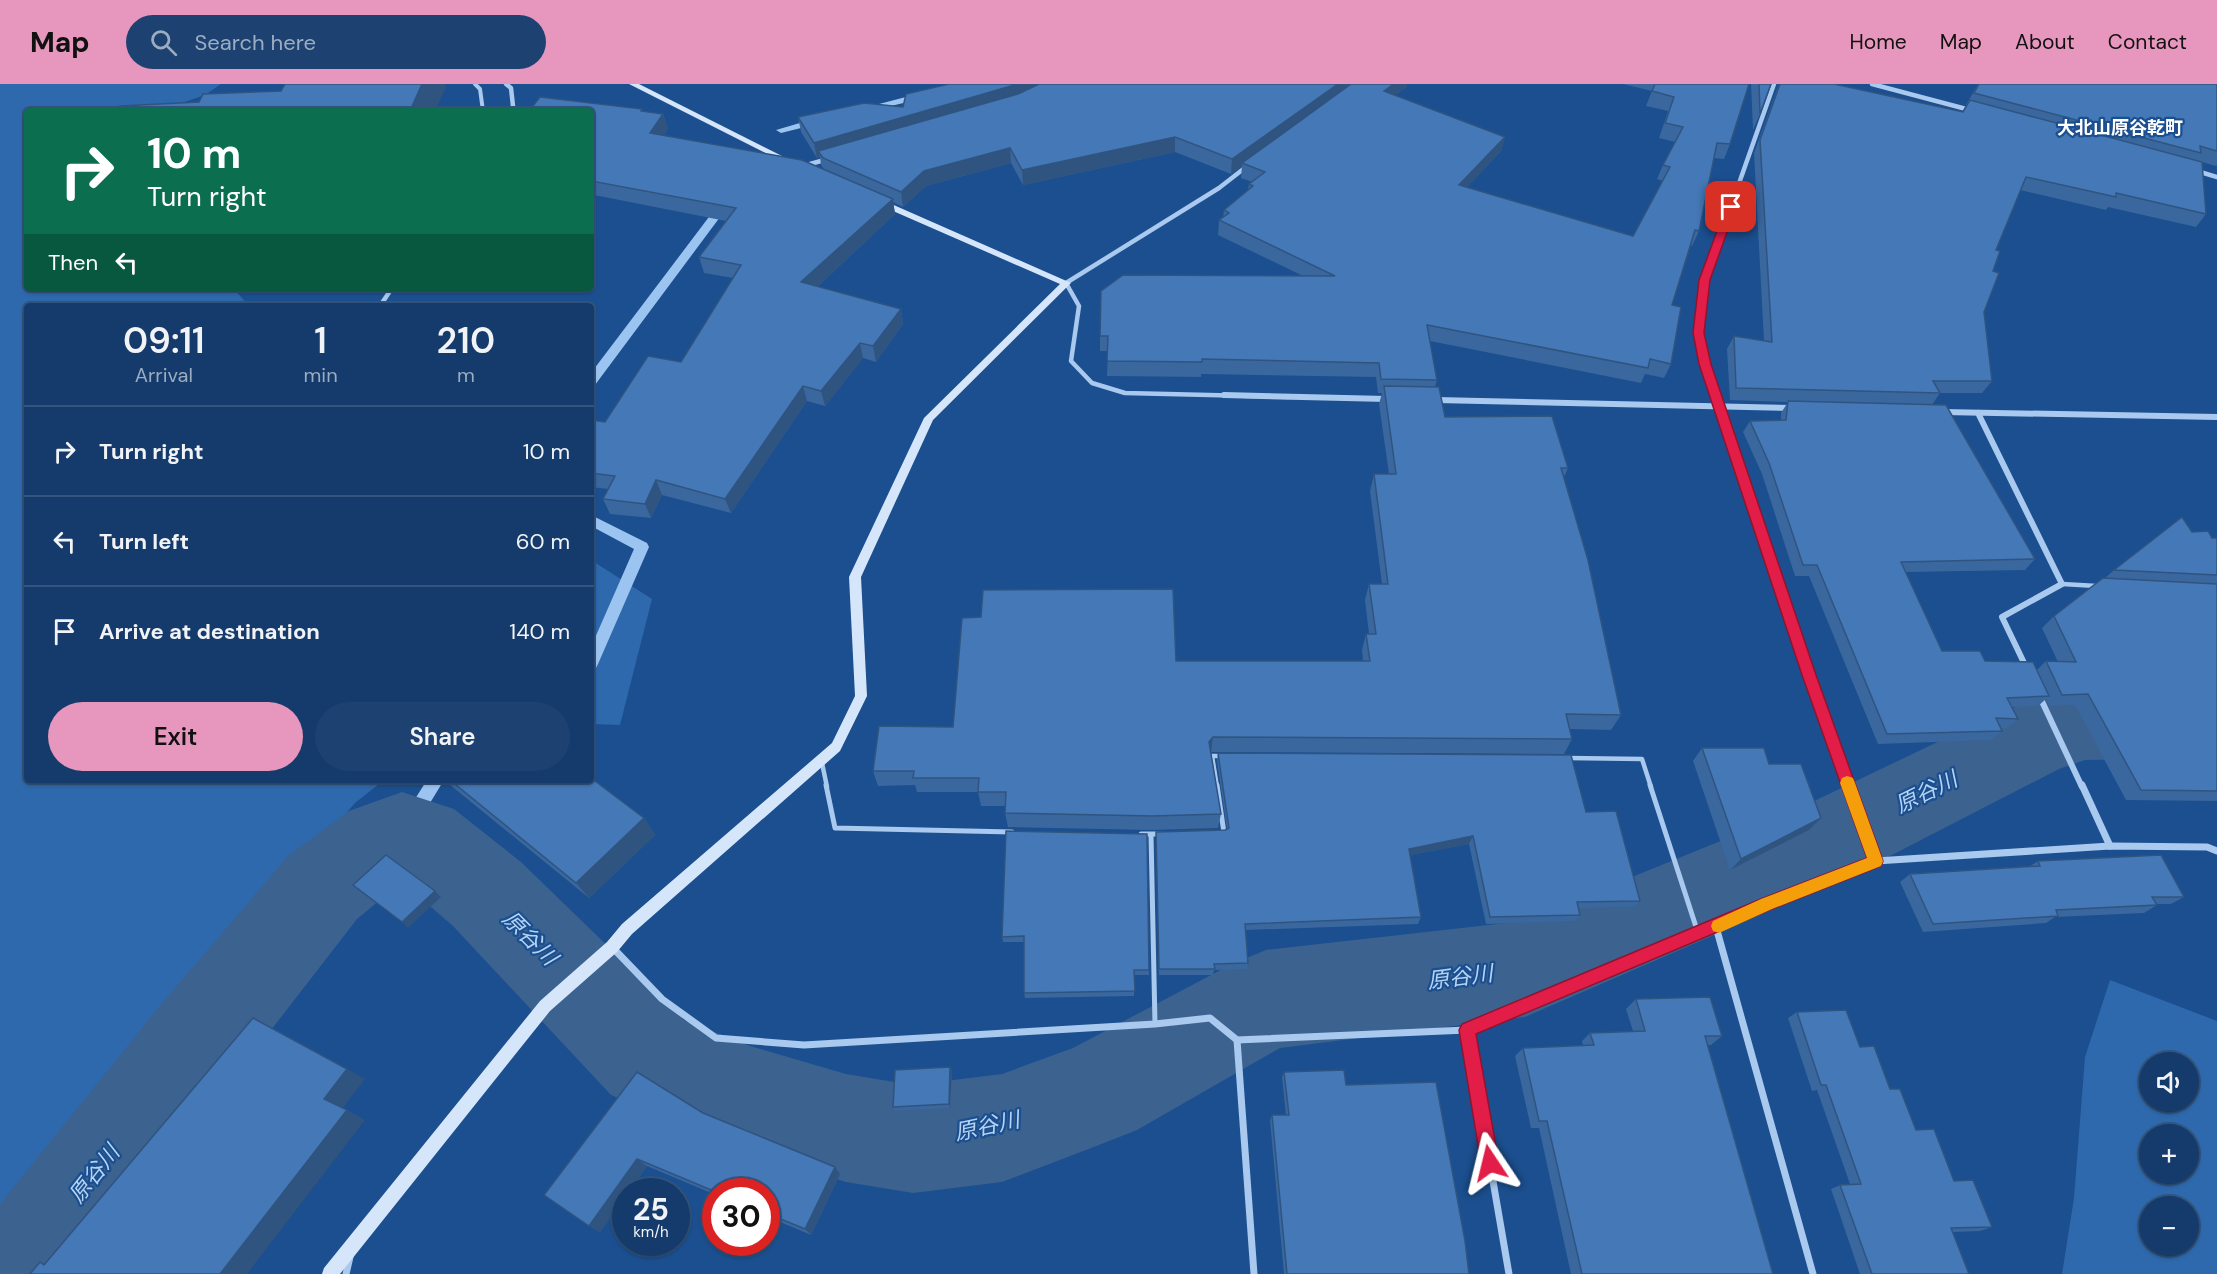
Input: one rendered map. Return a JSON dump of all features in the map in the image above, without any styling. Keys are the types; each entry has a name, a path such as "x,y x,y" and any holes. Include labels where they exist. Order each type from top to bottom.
{"street":[{"path":"506,84 511,88 512,108"},
{"path":"633,84 811,171"},
{"path":"1774,84 1705,280 1698,333 1717,406 1805,664 1876,861"},
{"path":"1872,84 1976,112"},
{"path":"800,167 835,157"},
{"path":"330,1274 545,1006 610,949 627,929 836,747 861,696 855,578 929,418 1066,283 1219,188 1247,167"},
{"path":"2194,171 2217,177"},
{"path":"875,199 1066,283 1079,306 1071,362 1092,383 1125,393 1397,399"},
{"path":"1433,400 1800,408"},
{"path":"1931,412 2217,417"},
{"path":"1978,414 2062,584 2002,617 2032,679"},
{"path":"2037,690 2110,846"},
{"path":"610,949 662,999 716,1038 804,1045 1155,1024 1210,1018 1237,1040 1467,1030 1767,904 1876,861 2110,846 2207,847 2217,851"},
{"path":"1716,927 1813,1274"},
{"path":"1467,1030 1509,1274"},
{"path":"1237,1040 1254,1274"},
{"path":"346,1274 352,1244"}],"lane":[{"path":"475,84 480,89 483,108"},
{"path":"2062,584 2098,586"},
{"path":"1213,833 1224,833 1212,756 1224,756"},
{"path":"1558,758 1642,759 1698,933"},
{"path":"821,759 835,828 1022,832"},
{"path":"1139,834 1172,834"},
{"path":"1151,835 1155,1024"}],"shaded area":[{"path":"0,84 221,84 205,95 167,108 24,108 24,291 236,291 246,303 24,303 24,783 380,783 355,803 0,1210"},
{"path":"594,562 652,599 620,725 594,724"},
{"path":"2110,980 2217,1021 2217,1274 2062,1274 2074,1198 2085,1057"}],"building":[{"path":"285,84 422,84 411,108 116,108 199,102 203,94 281,91"},
{"path":"949,84 1018,84 814,143 798,117 864,103 903,107 906,94"},
{"path":"1039,84 1338,84 1232,159 1175,137 1022,170 1010,148 924,171 901,192 823,158 818,151 1018,94"},
{"path":"1351,84 1394,84 1384,91 1505,137 1459,185 1633,236 1670,167 1663,165 1683,127 1665,123 1674,97 1652,91 1655,84 1749,84 1730,144 1717,143 1699,231 1695,230 1672,305 1681,307 1671,364 1650,359 1648,368 1427,325 1437,380 1381,379 1379,363 1202,359 1202,362 1107,361 1108,336 1100,336 1101,291 1123,275 1335,276 1219,220 1229,213 1224,210 1253,186 1249,184 1265,172 1242,163"},
{"path":"1759,84 1771,84 1760,114"},
{"path":"1780,84 1834,84 1963,112 1970,100 2202,162 2206,214 2116,193 2116,197 2026,177 1996,250 2000,251 1993,271 1999,273 1984,312 1992,381 1933,381 1940,393 1736,388 1734,336 1772,342 1760,140"},
{"path":"1979,84 2217,84 2217,151 2200,146 2201,153 1974,93"},
{"path":"540,97 642,109 641,111 663,114 650,133 802,160 893,199 801,282 901,309 873,346 860,343 821,391 803,386 725,499 656,480 645,504 603,499 615,476 594,473 594,420 605,422 648,356 681,362 741,265 699,257 736,208 594,182 594,108 531,108"},
{"path":"1384,386 1439,387 1445,417 1552,416 1568,468 1561,468 1588,560 1621,715 1566,714 1572,739 1213,737 1209,742 1221,814 1152,816 1005,813 1006,792 978,792 979,778 913,778 914,771 873,771 879,726 953,727 962,618 981,617 983,590 1173,589 1176,661 1370,661 1366,634 1376,634 1369,584 1388,584 1374,474 1396,474"},
{"path":"1788,401 1946,405 2035,559 1901,562 1942,651 1980,651 1985,661 2033,662 2049,696 2007,698 2018,719 1996,718 2002,731 1887,734 1817,565 1803,565 1769,463 1750,421 1786,420"},
{"path":"2182,517 2192,532 2208,531 2212,538 2217,538 2217,575 2114,570"},
{"path":"2103,578 2217,584 2217,791 2141,790 2088,694 2062,695 2046,661 2076,662 2054,616"},
{"path":"1702,748 1764,748 1769,764 1801,764 1821,818 1741,859"},
{"path":"1218,753 1571,755 1586,812 1616,811 1640,901 1577,902 1580,915 1490,917 1473,836 1409,849 1421,917 1245,924 1248,963 1214,964 1215,969 1159,969 1156,832 1229,828"},
{"path":"594,780 644,818 576,883 454,783 594,783"},
{"path":"1006,831 1147,834 1149,970 1134,970 1135,991 1024,993 1024,936 1002,937"},
{"path":"386,855 435,891 402,922 353,885"},
{"path":"2161,855 2184,897 2152,897 2157,905 2056,910 2058,916 1933,924 1910,874 2040,866 2038,861"},
{"path":"1710,997 1722,1036 1705,1036 1773,1274 1582,1274 1547,1121 1539,1121 1523,1048 1594,1045 1590,1033 1645,1031 1636,999"},
{"path":"1846,1010 1860,1047 1874,1046 1890,1089 1900,1089 1916,1130 1934,1129 1954,1181 1973,1180 1992,1227 1951,1228 1969,1274 1872,1274 1840,1185 1861,1184 1826,1085 1821,1085 1797,1012"},
{"path":"253,1018 347,1069 324,1099 347,1110 220,1274 30,1274 40,1262 44,1265"},
{"path":"950,1067 949,1104 893,1107 895,1070"},
{"path":"1344,1070 1346,1085 1436,1082 1469,1274 1287,1274 1272,1115 1289,1115 1284,1072"},
{"path":"637,1072 703,1113 835,1167 805,1229 780,1219 780,1178 702,1178 702,1186 690,1181 690,1178 682,1178 637,1159 623,1178 612,1178 612,1194 589,1226 544,1195"}],"waterway":[{"path":"861,110 925,95"},
{"path":"781,130 817,121"},
{"path":"594,378 725,203"},
{"path":"594,522 642,547 594,657"},
{"name":"原谷川","path":"17,1274 200,1038 323,887 382,841 402,834 421,839 487,894 648,1058 750,1099 846,1128 913,1139 1002,1128 1099,1092 1266,1000 1525,969 1821,844 2030,740 2085,722 2217,720"},
{"path":"402,834 434,783"}],"slow traffic":[{"path":"1719,926 1767,904 1876,861 1847,783"}],"district":[{"name":"大北山原谷乾町","path":"2120,128"}],"route":[{"path":"1490,1163 1467,1030 1767,904 1876,861 1809,675 1717,406 1698,333 1705,280 1731,207"}]}
